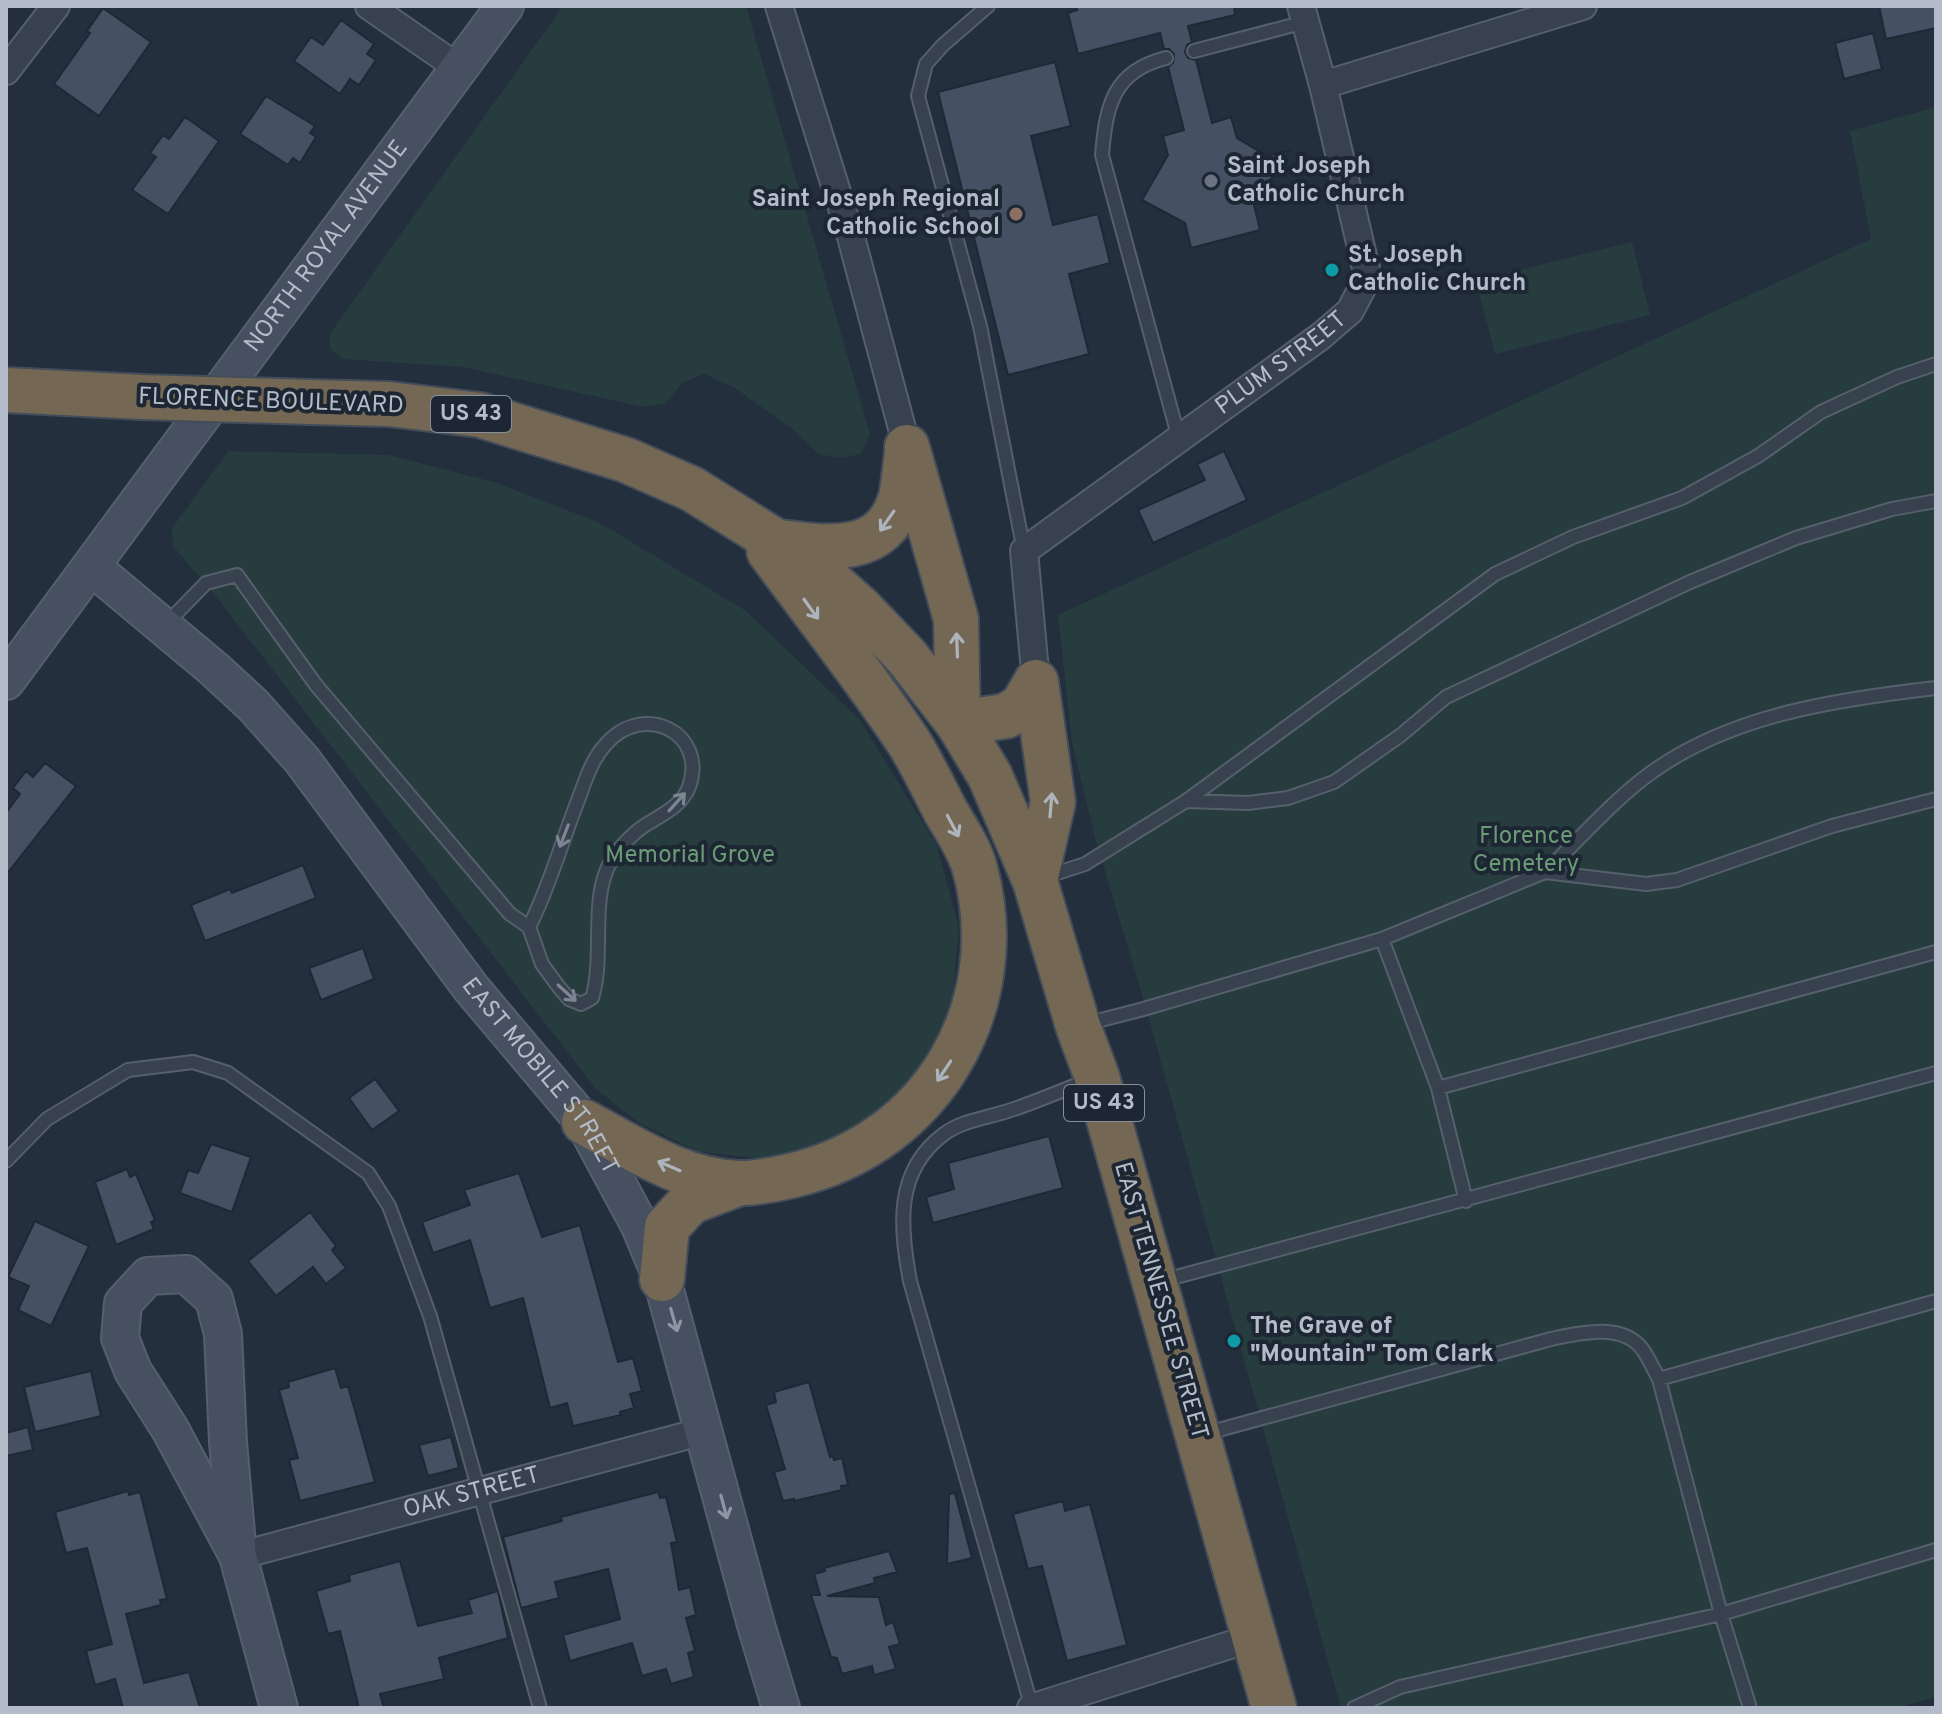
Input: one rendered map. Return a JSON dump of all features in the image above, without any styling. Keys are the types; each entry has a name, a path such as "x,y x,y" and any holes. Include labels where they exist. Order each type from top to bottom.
{"highway":[{"name":"FLORENCE BOULEVARD","path":"6,390 389,404 480,415 626,460 692,489 807,561 861,609 907,657 958,723"},
{"path":"764,533 827,548 850,546 875,536 892,517 901,498 907,447"},
{"path":"907,447 956,619 958,723 1006,716 1022,706 1036,682"},
{"path":"662,1279 667,1227 690,1202 740,1183 812,1170 848,1158 904,1119 942,1076 964,1036 976,1003 985,937 975,867 909,742 764,533"},
{"path":"1035,881 1053,802 1036,682"},
{"name":"EAST TENNESSEE STREET","path":"958,723 990,776 1035,881 1078,1026 1097,1077 1274,1708"},
{"path":"584,1122 670,1167 703,1178 740,1183"}],"street":[{"path":"6,71 56,6"},
{"path":"369,6 460,69"},
{"name":"NORTH ROYAL AVENUE","path":"6,681 505,6"},
{"path":"779,6 851,237 907,447"},
{"path":"1323,85 1583,6"},
{"name":"PLUM STREET","path":"1024,551 1321,336 1350,311 1368,277 1303,14"},
{"path":"1024,551 1036,682"},
{"name":"EAST MOBILE STREET","path":"92,567 253,705 302,760 471,988 584,1122 640,1226 662,1279 781,1708"},
{"path":"238,1556 170,1429 133,1371 120,1338 123,1303 148,1276 186,1274 214,1299 223,1334 238,1556 279,1708"},
{"name":"OAK STREET","path":"238,1556 704,1431"},
{"path":"1032,1708 1255,1637"}],"lane":[{"path":"988,6 926,64 918,96 980,326 1024,551"},
{"path":"1194,51 1303,14"},
{"path":"1166,58 1144,64 1125,77 1112,99 1104,125 1102,155 1179,439"},
{"path":"1035,881 1085,864 1186,801 1495,574 1573,537 1682,498 1758,456 1821,412 1897,377 1936,364"},
{"path":"1186,801 1248,803 1288,798 1334,782 1401,735 1446,697 1690,582 1796,538 1892,509 1936,501"},
{"path":"164,627 206,583 237,575 316,685 510,914 529,927 542,964 569,999 581,1004 592,998 597,985 600,897 611,862 641,828 673,809 688,789 693,760 681,737 656,723 632,724 607,742 592,764 543,900 529,927"},
{"path":"1078,1026 1382,939 1545,872 1651,772 1700,744 1748,725 1815,707 1936,688"},
{"path":"1545,872 1646,884 1677,880 1832,826 1936,799"},
{"path":"1382,939 1438,1088 1466,1201"},
{"path":"1438,1088 1936,952"},
{"path":"6,1161 47,1119 128,1070 193,1062 228,1073 368,1173 389,1206 430,1316 540,1708"},
{"path":"1154,1283 1936,1073"},
{"path":"1032,1708 910,1281 902,1238 903,1196 921,1159 944,1134 969,1121 1009,1111 1097,1077"},
{"path":"1659,1379 1936,1301"},
{"path":"1198,1435 1587,1331 1619,1335 1642,1347 1659,1379 1721,1614 1750,1708"},
{"path":"1354,1708 1400,1687 1721,1614 1936,1550"}],"green space":[{"path":"563,6 746,6 870,434 861,454 840,458 819,454 794,430 735,388 704,374 684,382 664,404 643,407 463,367 343,359 330,349 329,335"},
{"name":"Florence Cemetery","path":"1936,107 1936,1697 1896,1708 1341,1708 1142,994 1096,841 1072,743 1058,615 1871,239 1850,131"},
{"path":"1632,242 1650,315 1495,354 1476,281"},
{"name":"Memorial Grove","path":"229,451 388,455 494,482 598,522 746,611 860,720 937,846 959,927 952,1007 911,1085 843,1139 776,1160 700,1152 639,1123 595,1088 222,604 173,546 172,528"}],"building":[{"path":"1076,6 1234,6 1235,15 1188,26 1192,42 1185,52 1188,58 1196,60 1212,123 1231,117 1237,138 1267,156 1289,151 1254,205 1260,230 1191,248 1185,223 1142,200 1168,155 1163,136 1184,130 1168,67 1173,63 1174,54 1164,49 1160,33 1078,54 1068,13 1077,10"},
{"path":"1879,6 1936,6 1936,28 1886,39"},
{"path":"103,8 151,42 99,116 54,84 90,33 87,31"},
{"path":"341,20 374,44 367,54 376,60 359,85 350,79 340,94 294,61 311,37 323,45"},
{"path":"1873,33 1882,69 1844,79 1835,43"},
{"path":"1055,62 1071,126 1031,136 1053,225 1098,214 1110,263 1069,274 1089,354 1008,375 938,92"},
{"path":"266,96 315,126 310,133 316,137 300,163 293,158 288,165 240,134"},
{"path":"185,117 219,141 168,214 132,190 156,157 150,153 163,135 169,139"},
{"path":"1224,451 1247,500 1153,543 1138,510 1205,480 1197,464"},
{"path":"45,763 76,786 6,875 6,813 20,794 13,788 26,771 33,777"},
{"path":"303,865 316,898 205,941 191,905 230,889 232,893"},
{"path":"363,948 374,979 321,1000 309,968"},
{"path":"375,1079 399,1111 372,1130 349,1098"},
{"path":"1049,1136 1063,1188 933,1223 926,1197 954,1189 948,1163"},
{"path":"211,1144 251,1157 232,1212 180,1193 188,1170 198,1173"},
{"path":"127,1169 130,1177 136,1174 155,1220 151,1222 154,1229 116,1245 95,1182"},
{"path":"519,1173 542,1237 580,1225 618,1362 633,1358 642,1391 630,1394 634,1408 620,1412 621,1415 573,1426 567,1403 550,1408 523,1298 490,1308 470,1240 433,1253 422,1222 470,1205 464,1190"},
{"path":"310,1212 336,1246 332,1250 346,1268 326,1284 313,1267 276,1296 248,1261"},
{"path":"35,1221 89,1246 51,1326 18,1310 29,1286 8,1277"},
{"path":"335,1368 341,1388 348,1386 375,1482 300,1501 289,1460 298,1458 279,1390 289,1387 288,1382"},
{"path":"91,1371 101,1416 35,1432 24,1387"},
{"path":"809,1382 830,1457 833,1456 834,1460 842,1458 848,1485 841,1486 842,1490 783,1501 774,1472 785,1469 766,1405 776,1402 774,1392"},
{"path":"28,1427 33,1450 6,1456 6,1433"},
{"path":"451,1437 459,1468 428,1476 419,1445"},
{"path":"128,1491 129,1495 140,1492 167,1599 160,1600 161,1605 126,1614 144,1683 189,1672 200,1708 123,1708 115,1679 95,1685 86,1651 112,1644 87,1548 66,1553 55,1512"},
{"path":"658,1492 660,1498 666,1497 677,1542 671,1543 679,1590 690,1587 696,1615 686,1618 695,1651 688,1653 694,1677 671,1684 666,1669 642,1676 632,1643 570,1661 563,1635 620,1619 608,1569 555,1582 559,1598 521,1608 503,1537 562,1521 561,1517"},
{"path":"955,1493 972,1558 947,1564 949,1494"},
{"path":"1063,1501 1065,1511 1090,1504 1127,1645 1067,1661 1042,1566 1028,1569 1013,1514"},
{"path":"889,1551 897,1572 874,1578 875,1583 827,1596 879,1597 886,1625 893,1622 900,1644 889,1647 896,1669 874,1675 872,1666 842,1674 837,1658 831,1657 811,1595 820,1595 814,1574 825,1571 824,1568"},
{"path":"400,1561 418,1626 472,1613 468,1600 498,1591 508,1638 439,1658 444,1679 380,1694 384,1708 359,1708 340,1631 328,1634 316,1591 350,1581 349,1575"}],"place":[{"name":"Saint Joseph Catholic Church","path":"1211,181"},
{"name":"Saint Joseph Regional Catholic School","path":"1016,214"},
{"name":"St. Joseph Catholic Church","path":"1332,270"},
{"name":"The Grave of \"Mountain\" Tom Clark","path":"1234,1341"}]}
